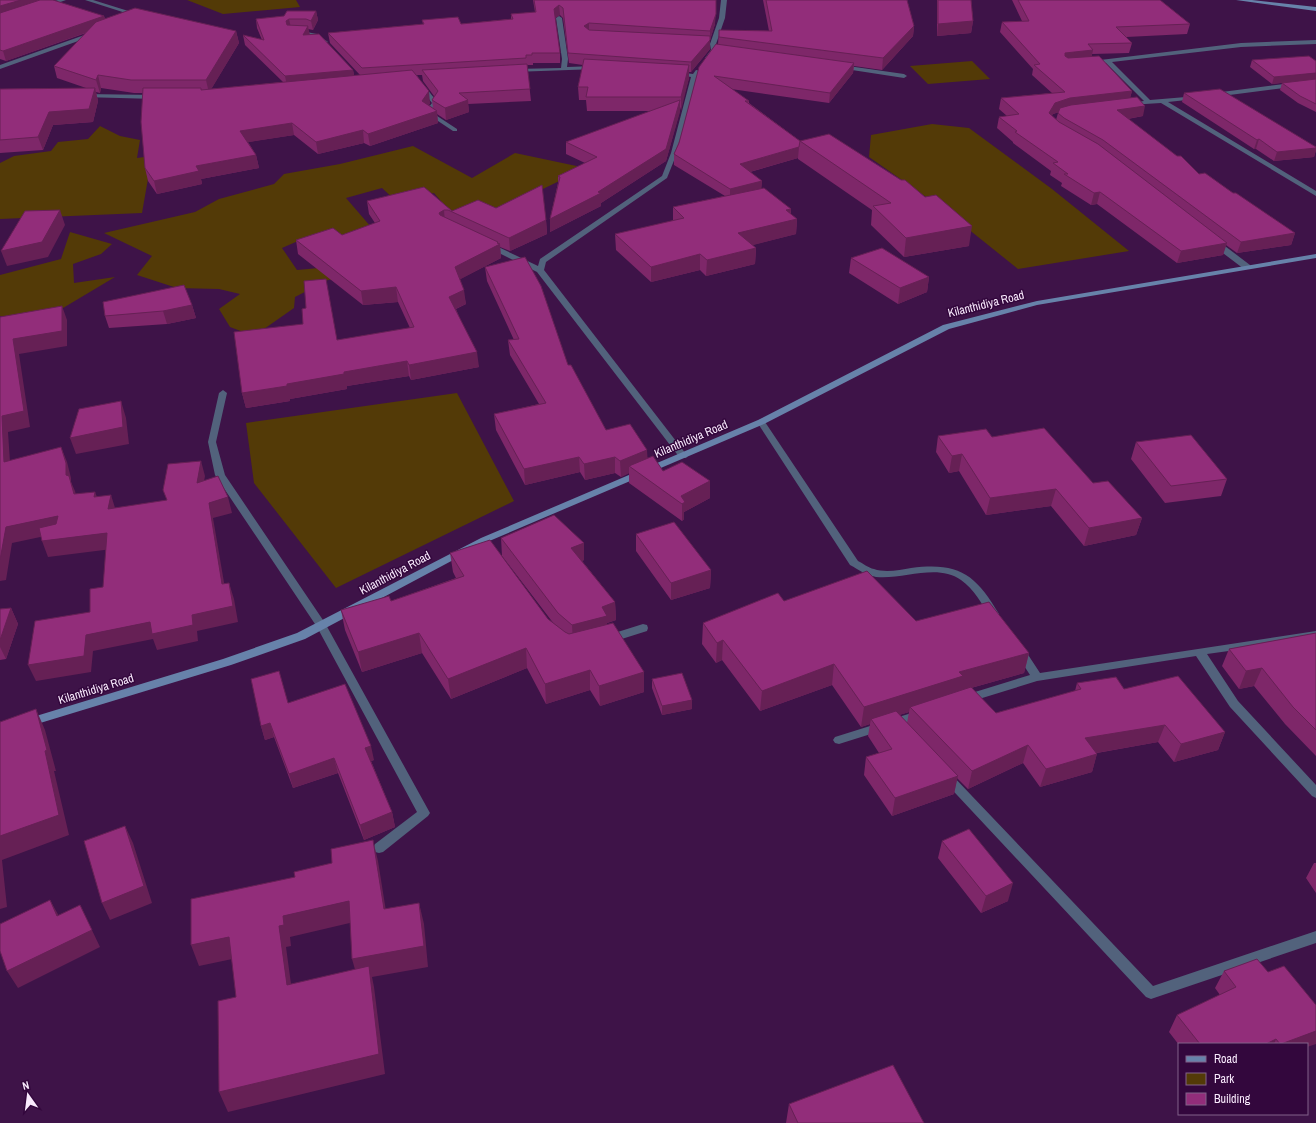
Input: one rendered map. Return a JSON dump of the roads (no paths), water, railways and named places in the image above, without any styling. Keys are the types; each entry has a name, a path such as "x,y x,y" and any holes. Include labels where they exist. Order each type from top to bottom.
{"street":[{"path":"42,6 62,0"},
{"path":"88,0 135,14 134,19 127,22"},
{"path":"540,270 543,261 665,177 674,153 694,76 713,47 722,18 724,0"},
{"path":"1239,0 1316,9"},
{"path":"559,18 565,59 564,69"},
{"path":"291,32 308,32 317,35 327,44"},
{"path":"0,67 97,33"},
{"path":"1087,64 1241,45 1316,42"},
{"path":"1108,62 1149,102"},
{"path":"837,67 904,76"},
{"path":"511,72 599,68"},
{"path":"671,74 694,76"},
{"path":"416,78 435,103 428,112 456,130"},
{"path":"1210,95 1315,83"},
{"path":"78,96 164,96"},
{"path":"1127,105 1203,96"},
{"path":"1163,101 1316,194"},
{"path":"1210,239 1247,267"},
{"path":"482,243 540,270 683,456"},
{"name":"Kilanthidiya Road","path":"15,726 227,662 301,636 487,543 761,422 946,327 1036,303 1316,256"},
{"path":"223,392 212,442 220,475 321,626 424,813 379,848"},
{"path":"761,422 854,563 873,572 894,573 938,570 960,575 980,592 1002,625"},
{"path":"602,641 643,628"},
{"path":"955,703 1037,677 1316,635"},
{"path":"1015,644 1037,677"},
{"path":"1200,653 1234,704 1316,792"},
{"path":"839,740 932,710"},
{"path":"895,722 906,734"},
{"path":"939,768 1151,993 1316,936"}]}
